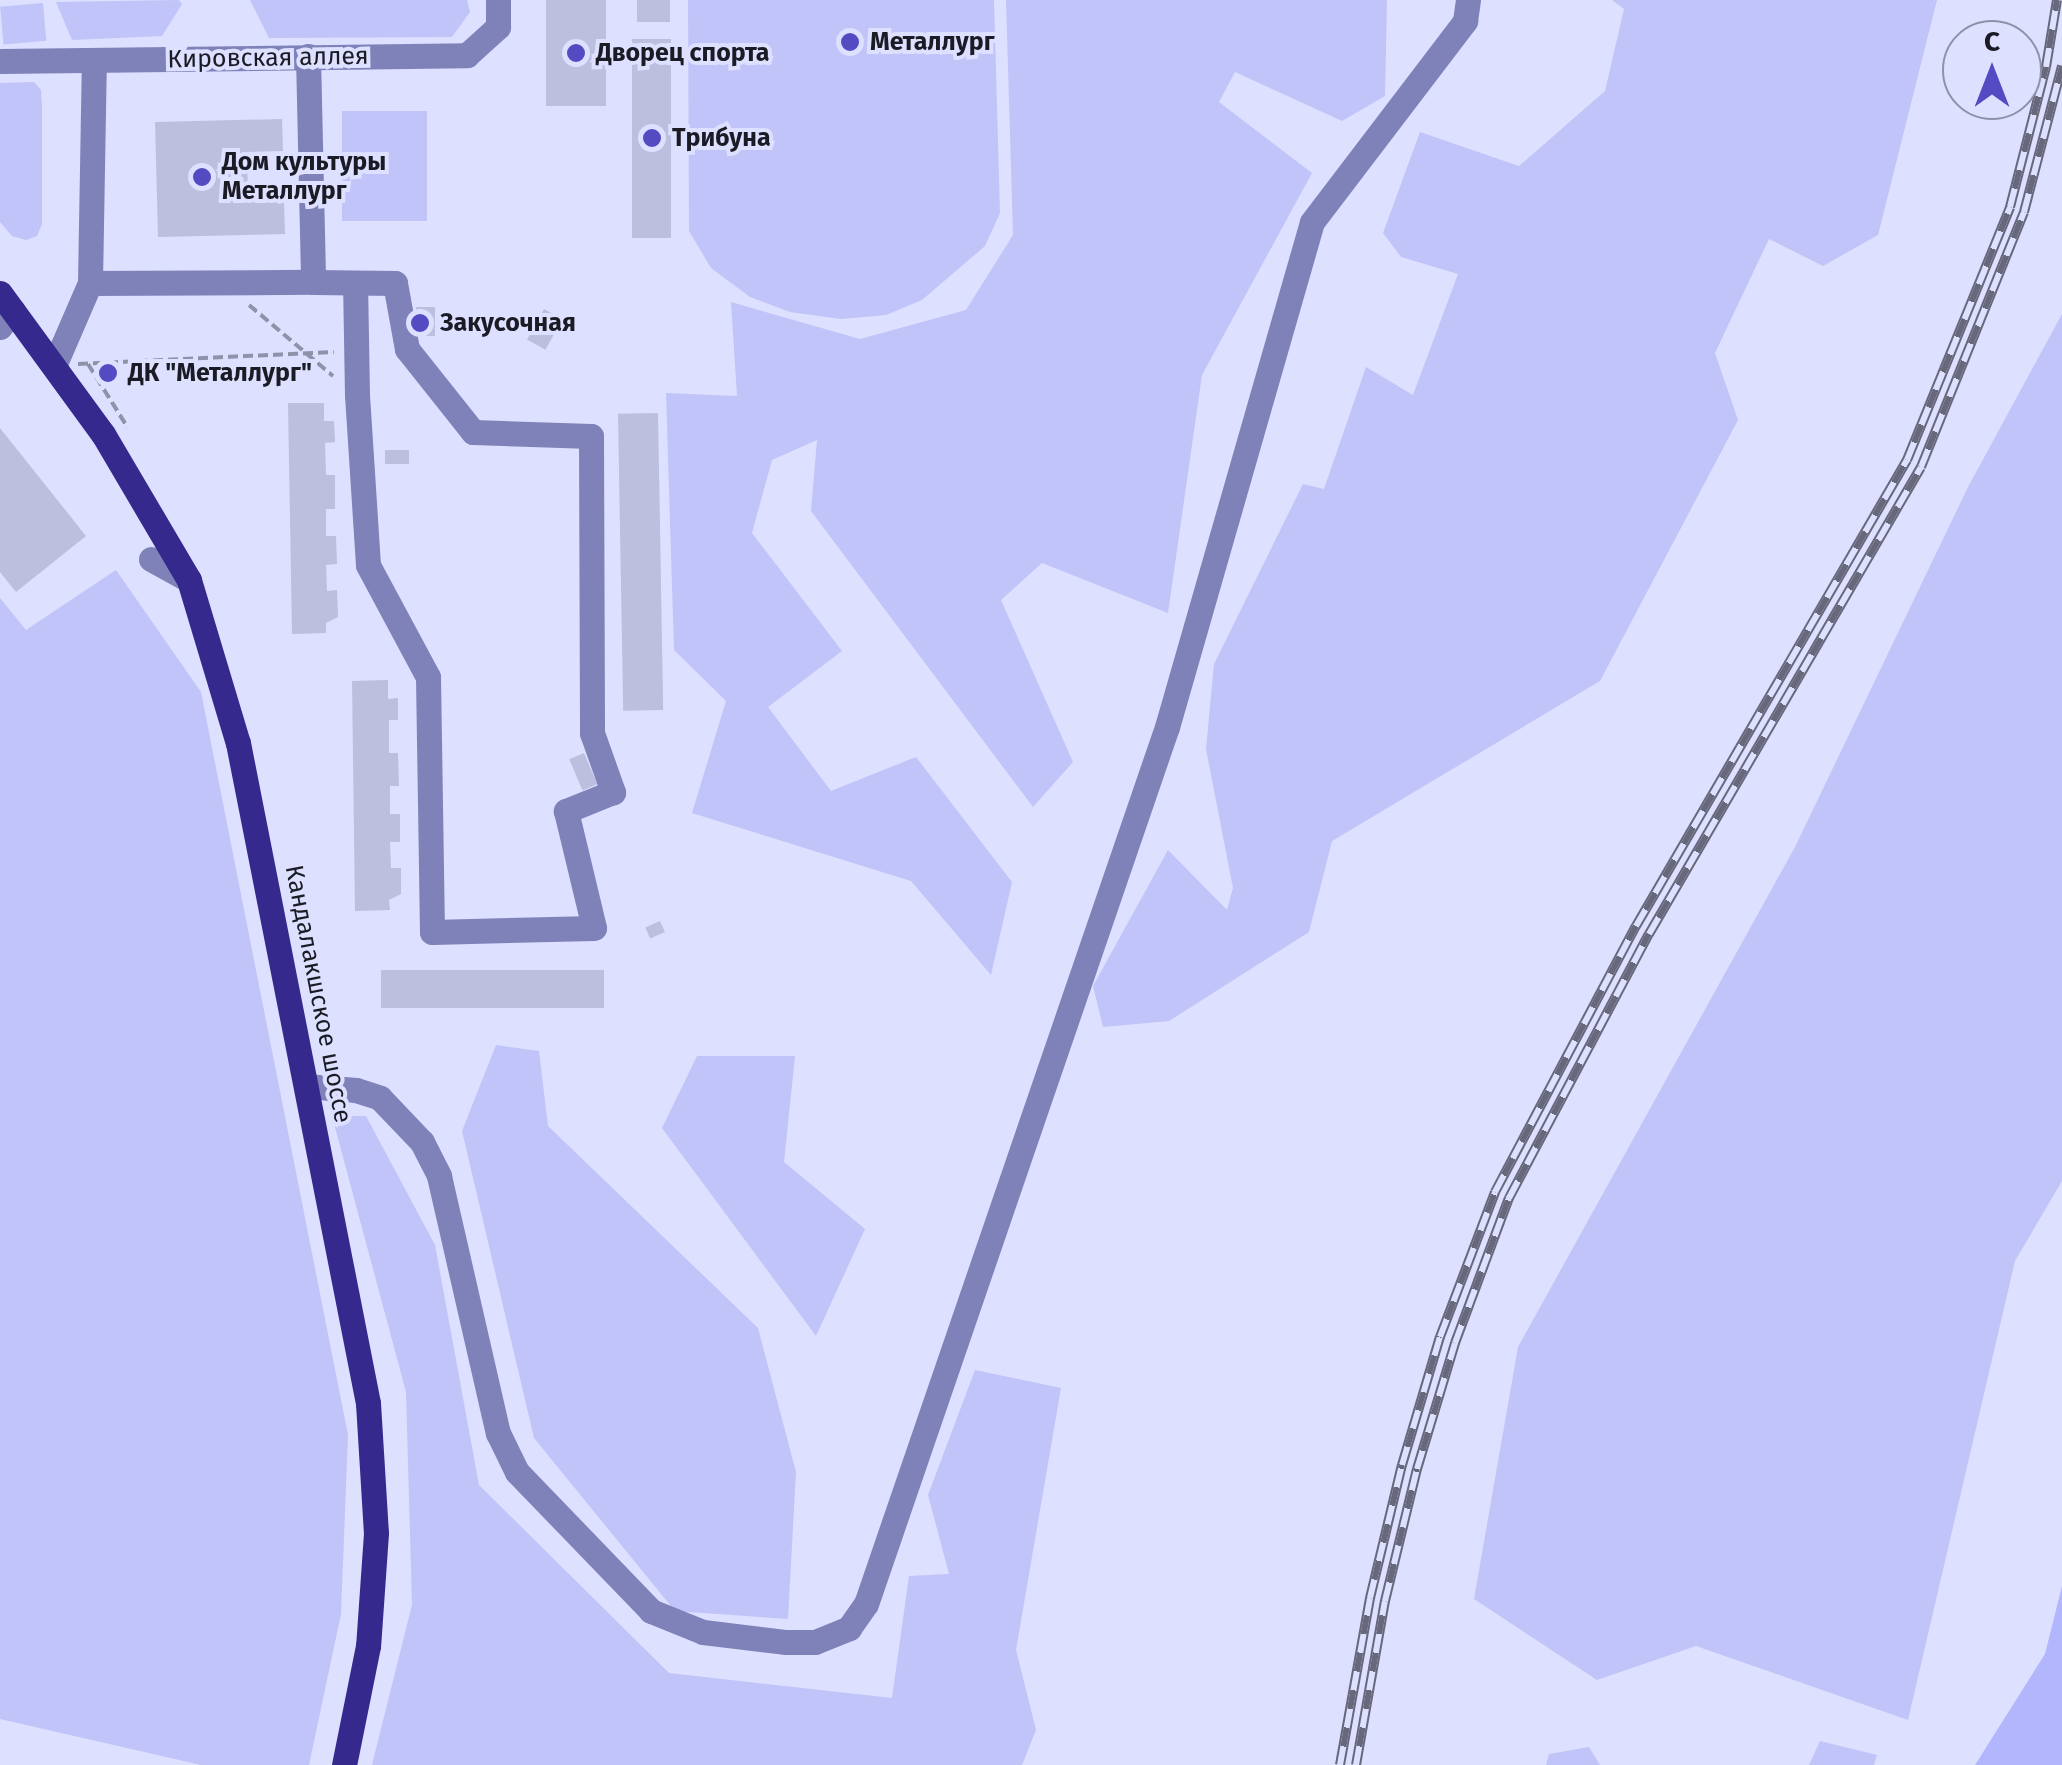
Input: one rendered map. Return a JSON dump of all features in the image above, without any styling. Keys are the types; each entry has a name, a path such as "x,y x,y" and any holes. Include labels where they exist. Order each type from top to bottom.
{"main road":[{"name":"Кандалакшское шоссе","path":"4,310 54,366 104,434 189,580 238,743 368,1403 376,1533 368,1646 344,1765"}],"street":[{"name":"Кировская аллея","path":"0,61 467,56 498,27 498,0"},
{"path":"306,1086 356,1090 380,1098 422,1142 439,1176 498,1434 517,1472 651,1611 704,1632 786,1642 815,1642 849,1628 866,1604 1167,728 1312,222 1465,21 1468,0"},
{"path":"308,56 313,282"},
{"path":"54,366 90,283 94,60"},
{"path":"90,283 222,282 395,283 408,348 473,432 591,436 592,733 613,792 566,811 594,928 432,932 428,677 368,565 357,395 355,283"},
{"path":"151,560 189,580"}],"path":[{"path":"222,282 357,395"},
{"path":"54,366 356,351"}],"shaded area":[{"path":"179,0 182,4 162,36 72,40 56,2"},
{"path":"250,0 467,0 470,12 452,37 269,38"},
{"path":"688,0 994,0 1000,213 985,246 922,300 886,315 841,319 790,312 750,297 711,268 689,231"},
{"path":"1006,0 1387,0 1385,96 1342,121 1235,72 1219,102 1312,173 1202,375 1168,613 1042,563 1001,600 1073,762 1033,807 811,511 817,440 772,460 752,533 842,651 768,707 831,791 916,757 1012,882 991,975 911,881 692,813 726,701 674,650 666,393 737,396 731,302 860,339 966,310 1013,235"},
{"path":"1612,0 1937,0 1878,235 1823,266 1769,239 1715,353 1738,420 1600,681 1332,841 1309,932 1169,1021 1103,1027 1093,986 1168,850 1227,910 1233,888 1206,749 1214,664 1303,484 1324,489 1366,367 1413,395 1458,274 1401,257 1383,233 1420,132 1519,166 1605,91 1624,9"},
{"path":"43,3 46,41 3,45 0,7"},
{"path":"34,82 41,90 42,106 42,224 37,236 26,240 12,236 0,222 0,83"},
{"path":"342,111 427,111 427,221 342,221"},
{"path":"2062,314 2062,1181 2015,1261 1908,1720 1696,1646 1597,1680 1474,1599 1518,1347 1795,847 1968,487"},
{"path":"116,570 201,692 348,1435 341,1614 309,1765 201,1765 0,1719 0,598 26,630"},
{"path":"496,1045 539,1051 548,1126 758,1328 796,1472 788,1619 675,1611 534,1438 462,1131"},
{"path":"697,1056 795,1056 784,1162 865,1229 816,1336 662,1128"},
{"path":"332,1116 366,1116 435,1245 479,1485 669,1673 892,1698 909,1576 949,1574 928,1495 975,1370 1061,1388 1016,1650 1036,1730 1022,1765 372,1765 412,1605 406,1392"},
{"path":"2062,1586 2062,1765 1975,1765 2045,1654"},
{"path":"1820,1741 1877,1755 1874,1765 1809,1765"},
{"path":"1589,1747 1600,1765 1546,1765 1549,1754"}],"building":[{"name":"Дворец спорта","path":"546,0 606,0 606,106 546,106"},
{"path":"637,0 670,0 670,22 637,22"},
{"name":"Трибуна","path":"632,39 671,39 671,238 632,238"},
{"name":"Дом культуры Металлург","path":"282,119 283,151 247,152 248,202 284,201 285,234 158,237 155,122"},
{"path":"416,307 435,307 435,336 416,336"},
{"path":"544,309 562,319 545,350 527,340"},
{"path":"288,403 324,403 324,421 334,421 335,442 325,443 326,475 335,475 335,509 326,509 326,536 336,536 337,564 326,565 327,591 337,590 338,617 326,623 326,633 292,634"},
{"path":"658,413 663,710 623,711 618,414"},
{"path":"0,428 86,536 16,592 0,572"},
{"path":"385,450 409,450 409,464 385,464"},
{"path":"388,680 388,699 398,698 398,720 389,720 389,753 398,753 399,786 390,786 390,814 400,814 400,842 390,842 391,868 401,868 401,894 389,900 390,910 355,911 352,681"},
{"path":"584,753 597,784 583,791 569,759"},
{"path":"660,921 665,932 650,938 645,928"},
{"path":"381,970 604,970 604,1008 381,1008"}],"railway":[{"path":"1340,1765 1370,1598 1402,1465 1440,1337 1495,1192 1636,926 1907,460 2010,207 2046,67 2057,0"},
{"path":"1356,1765 1385,1601 1417,1469 1455,1343 1509,1198 1649,934 1921,467 2024,212 2062,66"}],"place":[{"name":"Металлург","path":"850,42"},
{"name":"Дворец спорта","path":"576,53"},
{"name":"Трибуна","path":"652,138"},
{"name":"Дом культуры Металлург","path":"202,177"},
{"name":"Закусочная","path":"420,323"},
{"name":"ДК \"Металлург\"","path":"108,373"}]}
